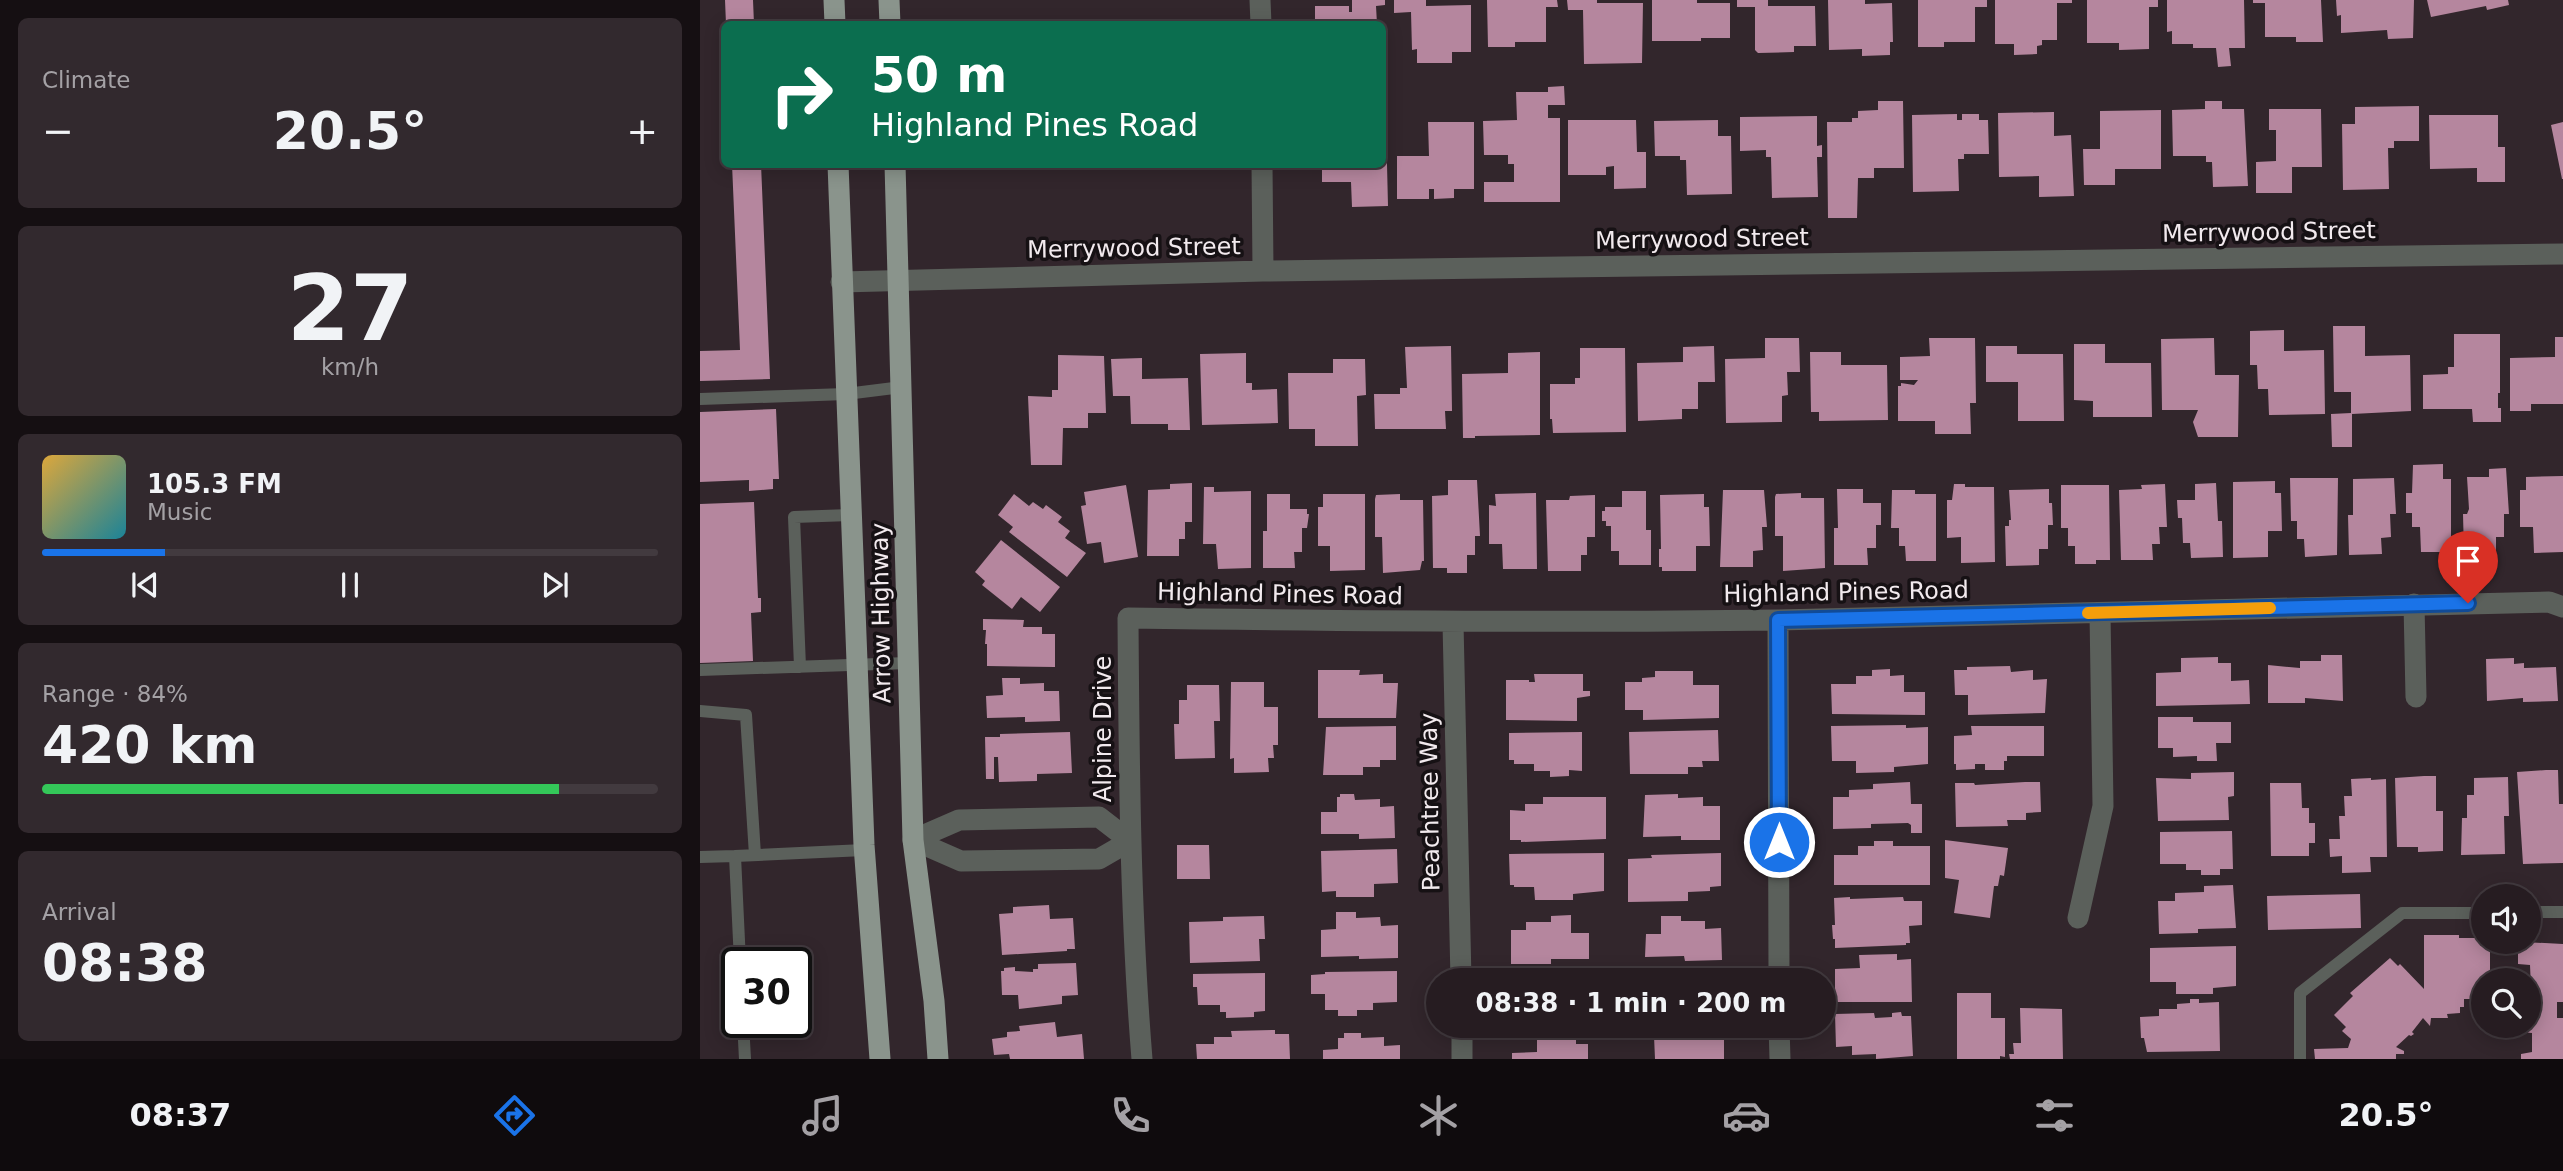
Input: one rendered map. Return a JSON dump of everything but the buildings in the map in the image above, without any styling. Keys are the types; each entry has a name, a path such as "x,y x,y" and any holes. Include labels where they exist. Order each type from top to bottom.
{"main road":[{"path":"834,0 835,21"},
{"path":"890,0 890,21"},
{"name":"Arrow Highway","path":"838,168 864,850 880,1059"},
{"name":"Arrow Highway","path":"895,168 913,840 934,1001 938,1059"}],"street":[{"path":"1260,0 1261,21"},
{"path":"1262,168 1264,271"},
{"name":"Merrywood Street","path":"841,282 1264,271 2563,254"},
{"name":"Highland Pines Road","path":"1128,618 1453,623 1778,620 2549,602 2563,607"},
{"path":"2414,604 2416,697"},
{"path":"2078,918 2103,806 2100,612"},
{"name":"Alpine Drive","path":"1128,618 1130,841 1134,956 1142,1059"},
{"path":"1778,620 1779,968"},
{"name":"Peachtree Way","path":"1453,623 1461,968"},
{"name":"Alpine Drive","path":"913,840 959,820 1099,817 1130,841"},
{"path":"913,840 961,861 1099,859 1130,841"},
{"path":"1461,1038 1462,1059"},
{"path":"1779,1038 1780,1059"}],"lane":[{"path":"700,399 846,394 902,387"},
{"path":"800,667 794,517 850,515"},
{"path":"700,670 908,663"},
{"path":"700,712 746,715 755,855"},
{"path":"700,858 864,850"},
{"path":"736,856 739,947"},
{"path":"2541,912 2563,912"},
{"path":"2300,1059 2300,993 2402,914 2471,913"},
{"path":"744,1038 745,1059"}],"slow traffic":[{"path":"2088,613 2270,608"}],"route":[{"path":"1779,842 1778,620 2468,603"}]}
